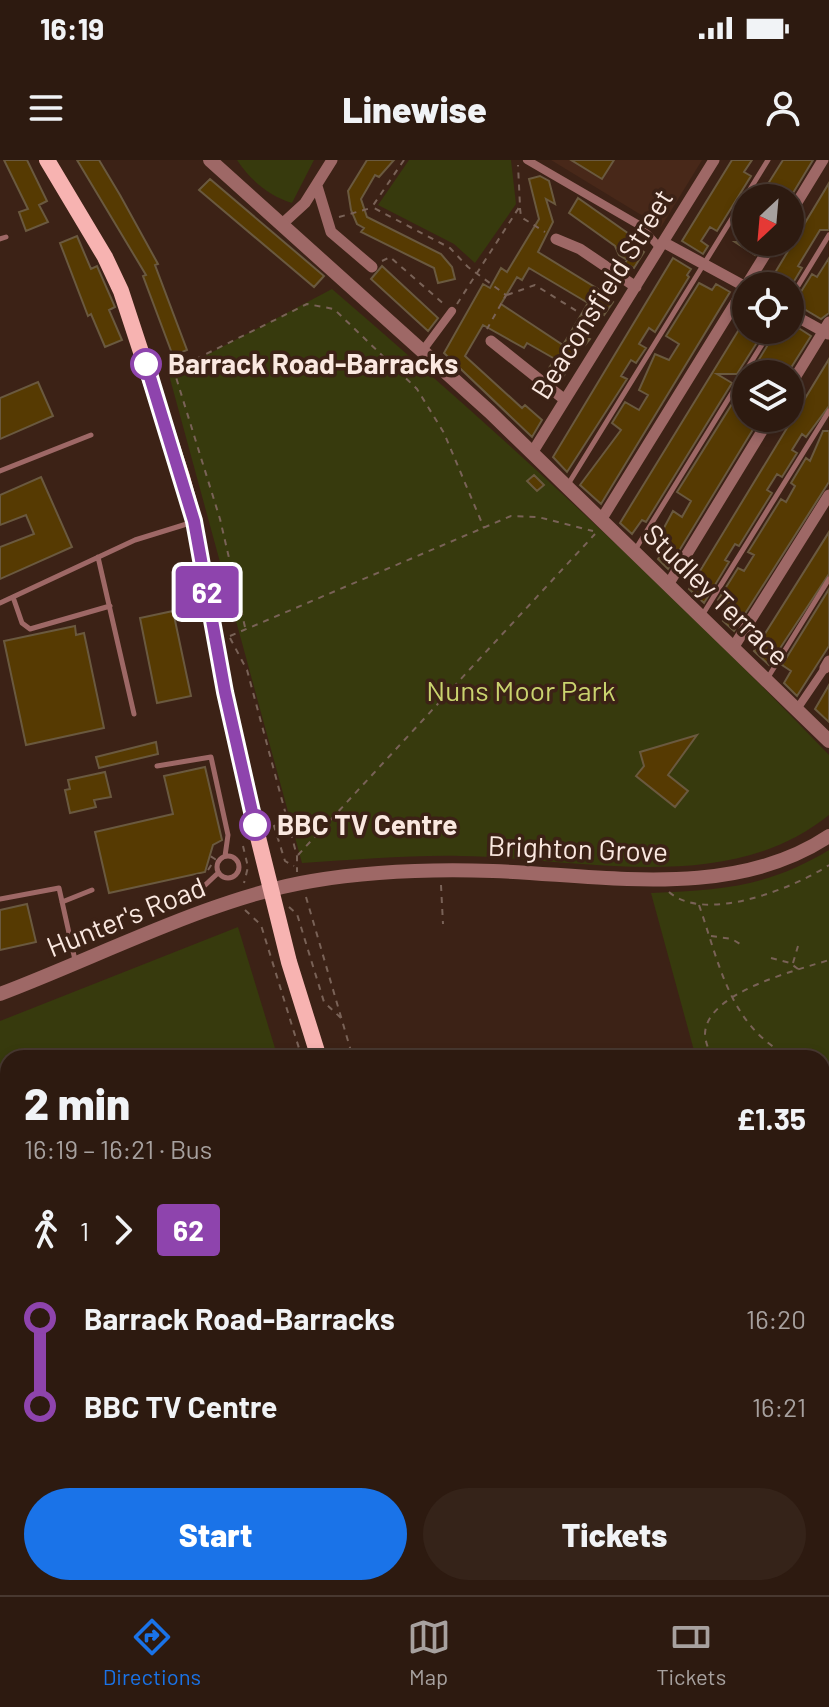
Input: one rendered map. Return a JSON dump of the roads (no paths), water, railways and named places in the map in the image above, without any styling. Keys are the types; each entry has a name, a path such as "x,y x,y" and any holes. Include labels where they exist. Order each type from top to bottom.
{"main road":[{"path":"47,160 105,257 121,291 194,521 225,692 271,891 317,1050"}],"street":[{"name":"Studley Terrace","path":"210,160 423,350 829,741"},
{"path":"277,221 317,186 332,160"},
{"path":"527,160 639,225 662,245 732,279"},
{"name":"Beaconsfield Street","path":"532,453 714,160"},
{"path":"804,191 823,160"},
{"path":"317,186 331,232 372,267"},
{"path":"556,239 580,249 636,287"},
{"path":"601,520 732,309"},
{"path":"423,350 452,311"},
{"path":"804,319 827,329 804,364"},
{"path":"491,341 565,400"},
{"path":"668,585 761,432"},
{"path":"733,648 829,495"},
{"path":"797,709 827,664"},
{"name":"Brighton Grove","path":"271,891 346,876 440,870 658,878 743,872 790,856 829,836"},
{"name":"Hunter's Road","path":"0,994 271,891"}],"lane":[{"path":"566,487 768,160"},
{"path":"804,276 829,235"},
{"path":"634,552 762,344"},
{"path":"701,617 829,411"},
{"path":"0,471 91,435"},
{"path":"0,603 151,533 194,521"},
{"path":"98,557 134,714"},
{"path":"766,680 829,579"},
{"path":"13,597 22,623 30,629 110,606"},
{"path":"157,766 211,757 228,835 225,856 216,866 218,873"},
{"path":"218,873 231,878 239,867 237,861 225,856"},
{"path":"201,889 218,873"},
{"path":"0,899 59,888 76,965"},
{"path":"62,902 92,890"}],"place":[{"name":"Barrack Road-Barracks","path":"146,364"},
{"name":"BBC TV Centre","path":"255,825"}],"park label":[{"name":"Nuns Moor Park","path":"521,691"}]}
